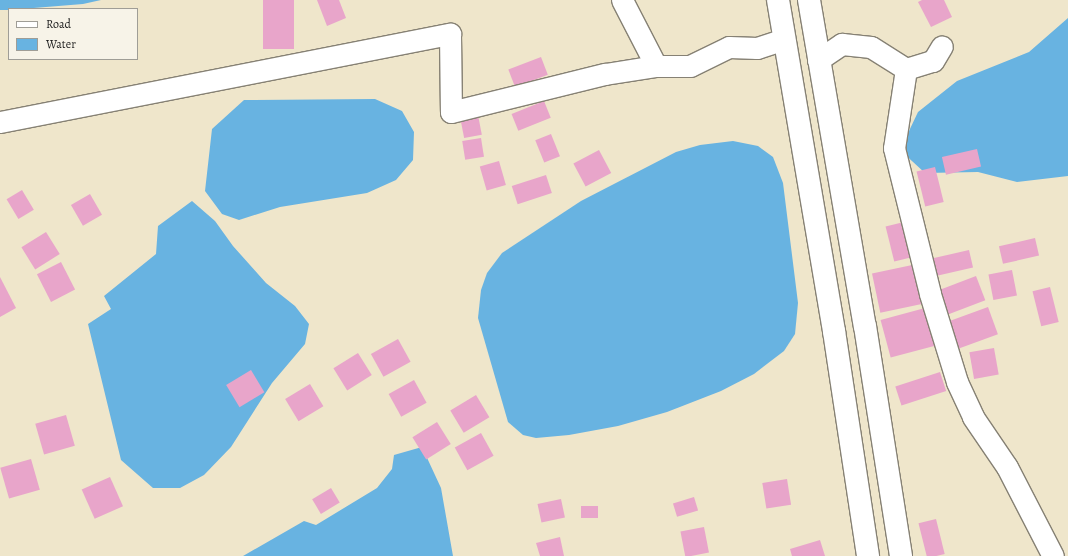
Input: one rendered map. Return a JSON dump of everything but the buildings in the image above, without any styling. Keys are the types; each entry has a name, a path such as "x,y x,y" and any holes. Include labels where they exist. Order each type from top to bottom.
{"main road":[{"path":"778,0 834,331 868,556"},
{"path":"809,0 818,60 865,326 902,556"}],"street":[{"path":"622,0 656,66"},
{"path":"0,122 450,34 451,112 605,74 656,66 690,66 729,47 757,48 784,39"},
{"path":"818,60 842,44 871,47 906,69"},
{"path":"906,69 933,60 942,46"},
{"path":"906,69 894,148 930,294 957,382 973,417 1007,467 1053,556"}],"water":[{"path":"0,0 101,0 83,4 34,8 8,8 8,10 0,10"},
{"path":"1068,18 1068,176 1017,182 978,172 925,173 900,150 918,112 957,81 1029,52"},
{"path":"375,99 402,111 414,132 413,160 396,180 367,193 280,207 239,220 222,214 205,191 212,129 244,100"},
{"path":"733,141 758,146 773,157 783,183 798,303 795,334 784,351 754,374 721,391 667,412 618,426 569,435 536,438 523,435 508,422 478,318 481,290 487,273 502,253 581,201 676,152 700,145"},
{"path":"192,201 215,221 233,246 266,283 295,306 309,324 305,344 272,383 231,447 204,475 180,488 153,488 121,460 88,324 111,309 104,296 156,254 158,226"},
{"path":"422,447 441,488 453,556 243,556 304,521 316,525 377,488 392,469 394,455"}]}
